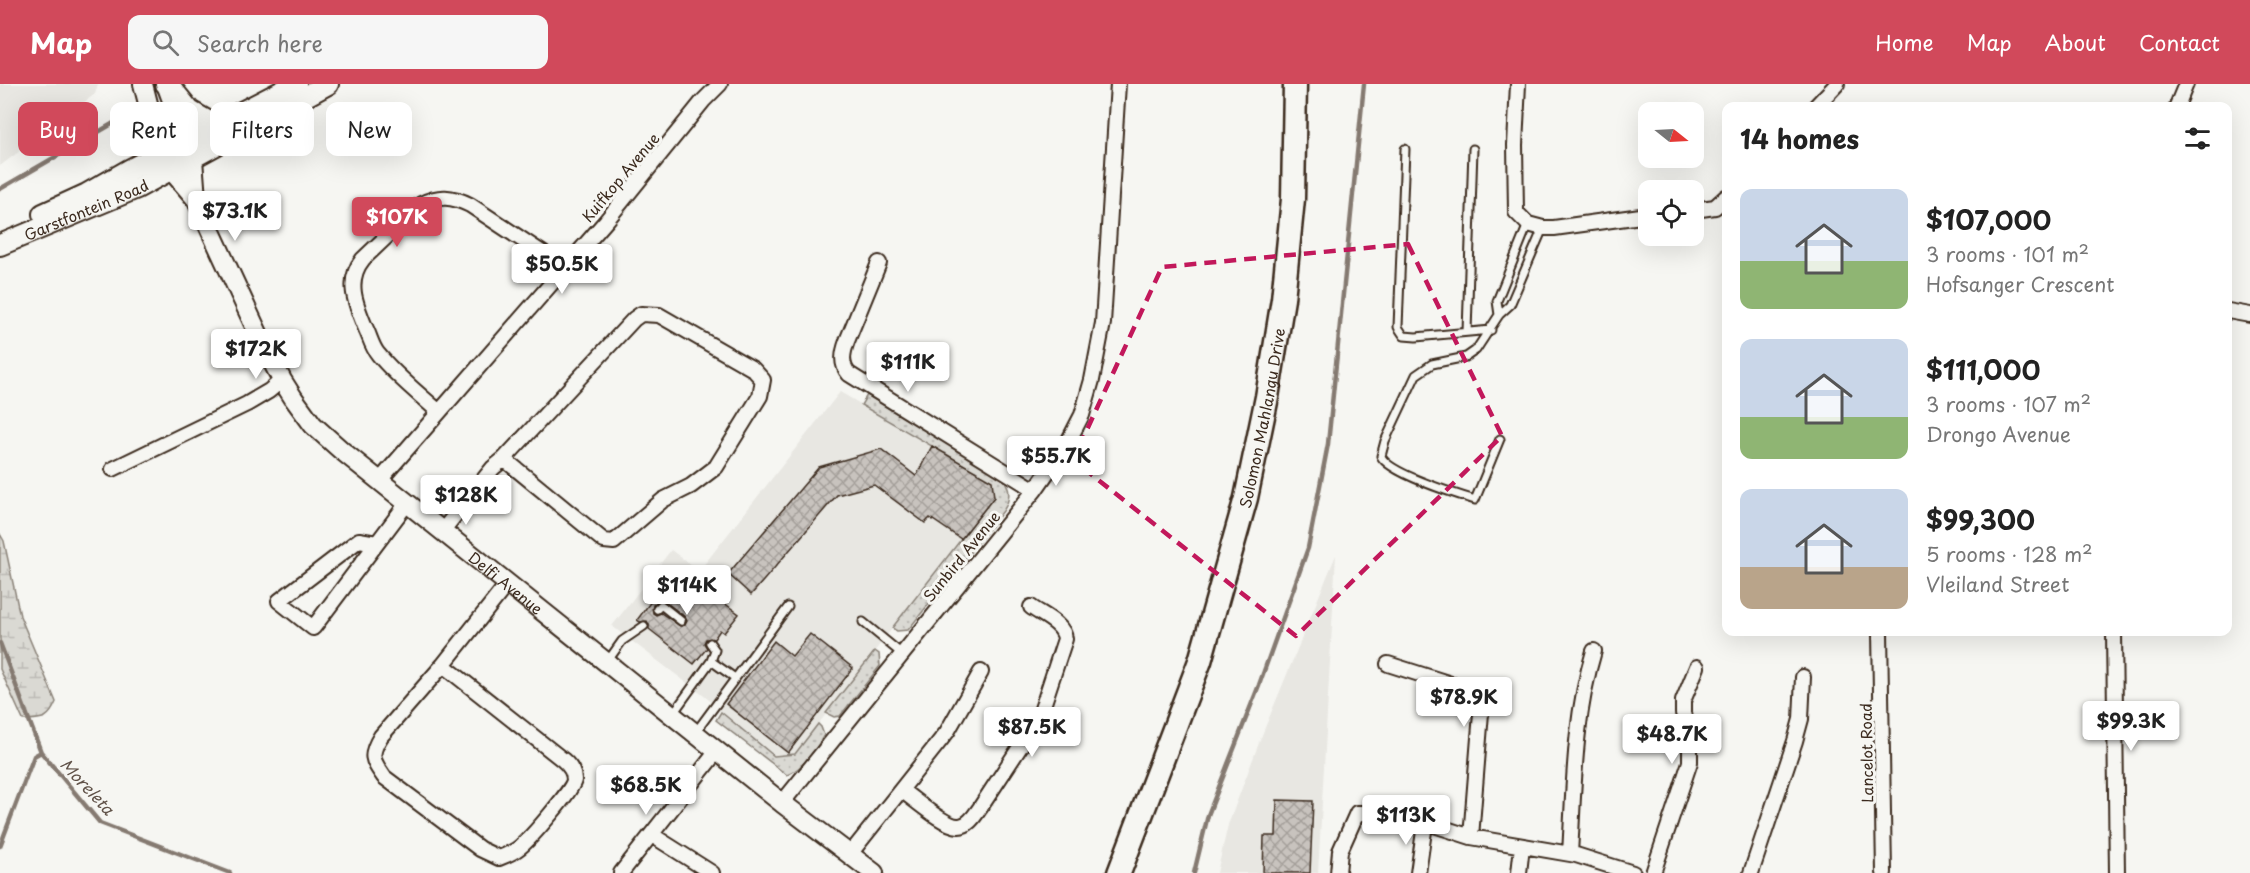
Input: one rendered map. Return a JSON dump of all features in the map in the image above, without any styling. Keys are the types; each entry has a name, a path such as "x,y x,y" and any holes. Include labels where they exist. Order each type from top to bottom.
{"main road":[{"path":"166,84 190,111 210,123"},
{"name":"Garstfontein Road","path":"262,102 296,84"},
{"name":"Garstfontein Road","path":"198,146 328,84"},
{"name":"Solomon Mahlangu Drive","path":"1119,873 1135,836 1168,739 1200,661 1246,498 1267,397 1283,299 1293,199 1295,84"},
{"name":"Garstfontein Road","path":"198,142 210,131"},
{"name":"Garstfontein Road","path":"0,245 92,208 179,156"},
{"name":"Garstfontein Road","path":"0,233 87,194 129,170 169,162"},
{"name":"Solomon Mahlangu Drive","path":"1103,873 1168,739"}],"street":[{"name":"Delfi Avenue","path":"143,84 150,111 169,162 196,200 282,380 313,425 782,803 874,873"},
{"name":"Delfi Avenue","path":"166,84 172,102"},
{"name":"Kuifkop Avenue","path":"380,480 606,221 703,100 720,84"},
{"name":"Sunbird Avenue","path":"782,803 1035,490 1067,444 1082,415 1104,323 1118,84"},
{"path":"1518,84 1515,145 1516,212 1528,224 1548,228 1638,216"},
{"path":"2179,102 2186,84"},
{"path":"1819,102 1834,85"},
{"name":"Delfi Avenue","path":"190,156 196,200"},
{"path":"439,412 402,379 375,350 356,306 353,293 354,275 363,259 421,204 443,196 455,198 470,205 565,268"},
{"path":"1704,209 1715,207 1722,201"},
{"path":"1715,207 1722,213"},
{"path":"879,262 843,353 845,370 1035,490"},
{"path":"2232,312 2250,315"},
{"path":"442,530 492,468 504,459 641,314 659,315 753,369 763,380 760,396 716,467 691,486 663,500 645,513 614,542 604,542 504,459"},
{"path":"113,469 246,404 269,391 282,380"},
{"path":"377,543 359,540 279,601 313,627 377,543 408,502"},
{"path":"443,665 563,760 573,774 573,785 521,846 499,858 480,849 384,777 375,764 373,755 374,747 381,736 443,665 508,583"},
{"path":"901,790 949,824 960,827 970,822 1039,718 1065,639 1060,628 1031,608"},
{"name":"Lancelot Road","path":"1880,636 1884,873"},
{"path":"2114,636 2117,873"},
{"path":"1570,854 1581,706 1594,651"},
{"path":"1389,664 1468,689 1479,698 1482,713 1471,837"},
{"path":"1653,873 1690,762 1690,740 1683,713 1683,701 1697,667"},
{"path":"850,854 947,732 981,672"},
{"path":"1751,873 1801,719 1803,677"},
{"path":"621,873 717,751"},
{"path":"1338,873 1340,851 1357,813 1397,813 1425,824 1471,837 1570,854 1613,865 1633,873"},
{"path":"1418,873 1425,824"},
{"path":"652,835 712,873"},
{"path":"1519,873 1522,846"}],"lane":[{"path":"1405,149 1398,327 1404,336 1416,337 1491,330"},
{"path":"1467,332 1473,149"},
{"path":"1499,315 1497,301 1499,294 1528,224"},
{"path":"1500,439 1475,500 1435,487 1389,467 1381,456 1385,441 1416,375 1432,364 1472,354 1491,330 1499,315 1510,305 1548,228"},
{"path":"657,609 661,605 681,621"},
{"path":"695,733 788,607"},
{"path":"863,622 902,654"},
{"path":"607,662 622,641 645,626"},
{"path":"672,714 711,661 715,650 710,643"},
{"path":"711,661 735,678"}],"highlighted area":[{"path":"1408,244 1502,436 1296,636 1073,460 1162,267"}],"shaded area":[{"path":"0,84 98,84 95,94 84,102 18,102 18,152 0,166"},
{"path":"840,392 932,446 994,497 795,754 774,756 728,719 708,699 612,626 671,550 699,571"},
{"path":"1336,555 1318,873 1217,873 1228,825 1262,735"}],"green space":[{"path":"867,395 1002,477 1008,489 1009,498 1003,511 908,630 897,631 892,628 994,497 932,446 861,405"},
{"path":"0,534 4,541 20,616 56,702 50,713 40,719 23,720 0,669"},
{"path":"875,651 879,654 880,666 840,716 834,717 826,713"},
{"path":"721,712 774,756 795,754 818,724 824,735 808,758 787,775 716,720"}],"building":[{"path":"932,446 992,481 994,497 961,539 930,518 925,523 874,485 837,495 751,595 728,574 819,467 881,449 916,476"},
{"path":"676,568 739,614 724,633 720,630 714,639 706,639 704,643 707,648 694,664 649,629 647,621 637,620","holes":["663,600 687,621 685,625 680,626 661,613 656,615 653,613 653,605"]},
{"path":"810,634 853,668 788,753 726,704 774,641 792,656"},
{"path":"1277,800 1313,801 1310,873 1263,873 1264,836 1276,836"}],"waterway":[{"path":"1194,873 1208,815 1259,685 1308,548 1328,444 1364,84"},
{"path":"0,189 110,125"},
{"name":"Moreleta","path":"0,643 41,752 100,823 230,873"},
{"path":"0,846 34,756 41,752"}]}
